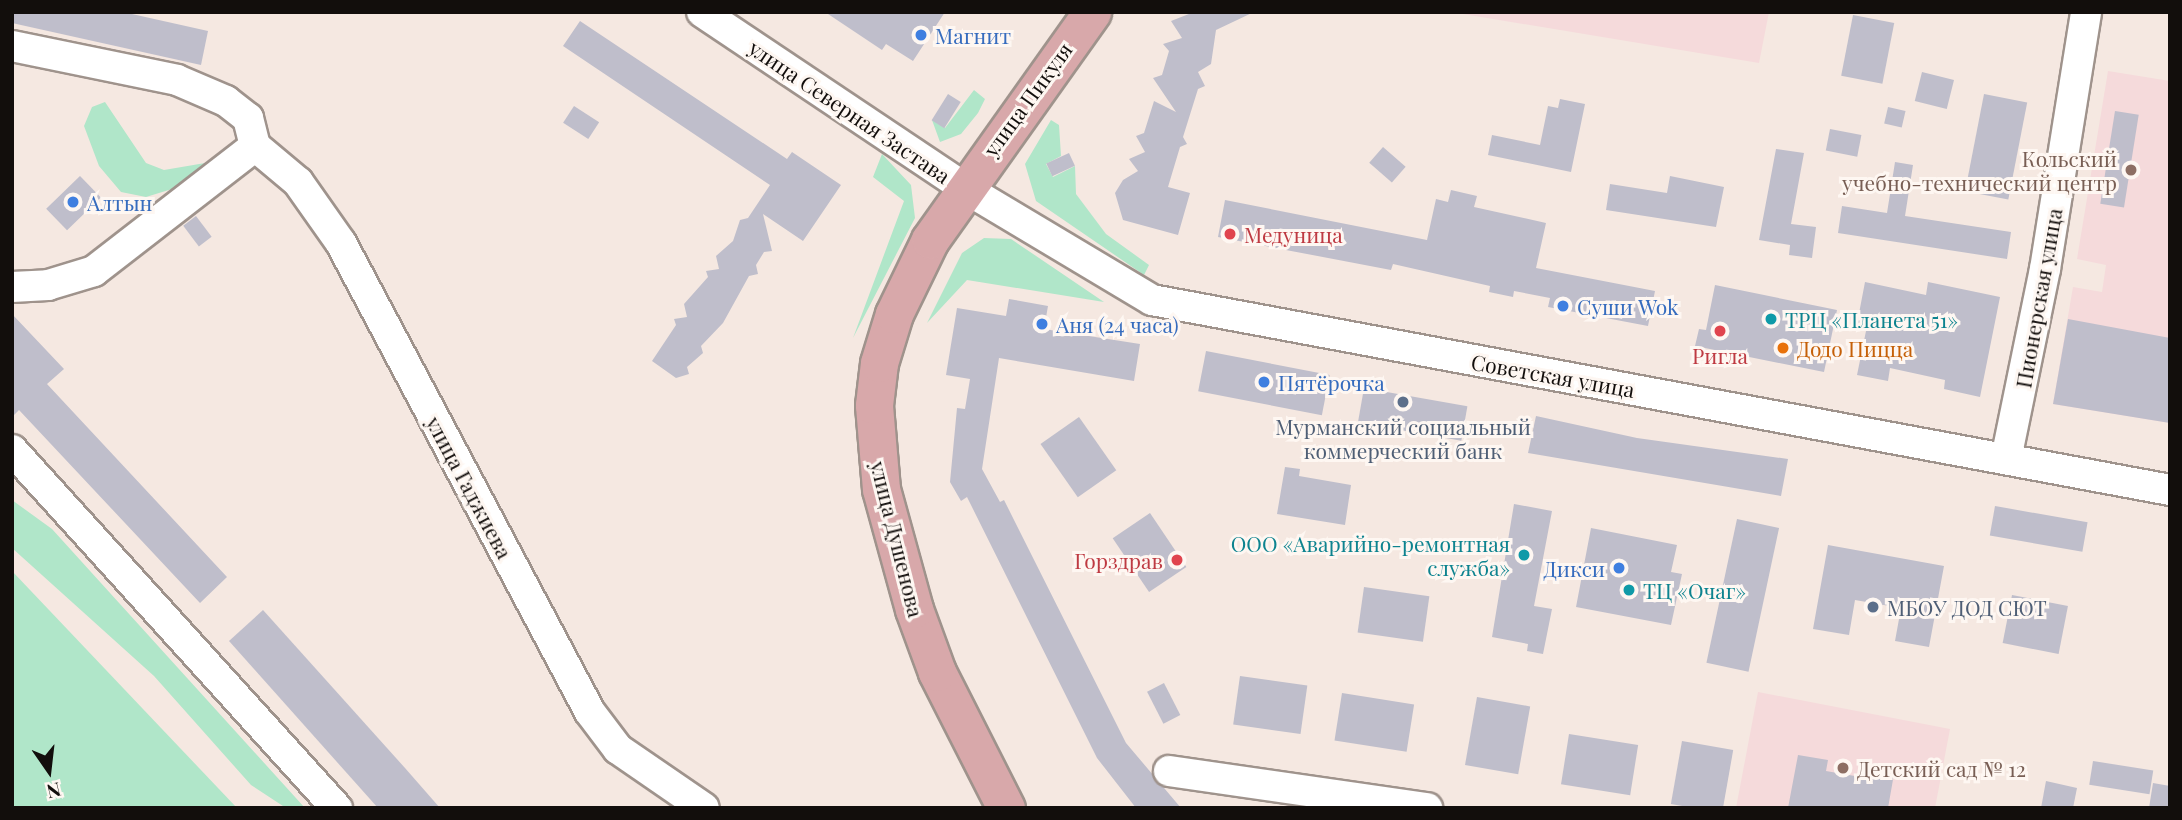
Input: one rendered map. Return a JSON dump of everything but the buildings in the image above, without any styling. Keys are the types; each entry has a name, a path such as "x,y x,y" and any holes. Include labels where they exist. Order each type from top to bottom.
{"main road":[{"name":"улица Пикуля","path":"963,187 1092,12"},
{"name":"улица Душенова","path":"963,187 930,240 894,314 879,363 877,467 914,608 937,672 1006,808"}],"street":[{"name":"улица Северная Застава","path":"702,12 963,187"},
{"name":"Пионерская улица","path":"2006,459 2045,269 2086,12"},
{"name":"улица Гаджиева","path":"12,46 177,80 226,101 248,118 255,146 298,182 341,243 590,712 618,749 704,808"},
{"path":"12,287 48,285 94,271 255,146"},
{"name":"Советская улица","path":"963,187 1152,300 2170,490"},
{"path":"12,450 337,808"},
{"path":"1169,771 1426,808"}],"shaded area":[{"path":"1451,12 1769,12 1759,63"},
{"name":"Кольский учебно-технический центр","path":"2108,71 2170,81 2170,423 2053,404 2073,287 2102,292 2106,265 2077,259"},
{"name":"Детский сад № 12","path":"1758,692 1950,729 1935,808 1736,808"}],"green space":[{"path":"974,90 985,99 978,113 961,134 940,142 932,120 945,128"},
{"path":"105,102 146,163 164,170 211,162 172,189 146,197 121,192 99,166 84,126 92,107"},
{"path":"1051,120 1059,125 1061,156 1046,164 1053,177 1075,166 1076,194 1106,234 1149,265 1144,275 1036,201 1025,164"},
{"path":"882,154 911,185 915,218 853,338 904,201 873,177"},
{"path":"984,238 1011,239 1104,302 967,280 927,323 962,253"},
{"path":"12,500 52,529 305,808 286,808 251,785 154,676 12,548"},
{"path":"12,571 237,808 12,808"}],"place":[{"name":"Магнит","path":"921,35"},
{"name":"Кольский учебно-технический центр","path":"2131,170"},
{"name":"Алтын","path":"73,202"},
{"name":"Медуница","path":"1230,234"},
{"name":"Суши Wok","path":"1563,306"},
{"name":"ТРЦ «Планета 51»","path":"1771,319"},
{"name":"Аня (24 часа)","path":"1042,324"},
{"name":"Ригла","path":"1720,331"},
{"name":"Додо Пицца","path":"1783,348"},
{"name":"Пятёрочка","path":"1264,382"},
{"name":"Мурманский социальный коммерческий банк","path":"1403,402"},
{"name":"ООО «Аварийно-ремонтная служба»","path":"1524,555"},
{"name":"Горздрав","path":"1177,560"},
{"name":"Дикси","path":"1619,568"},
{"name":"ТЦ «Очаг»","path":"1629,590"},
{"name":"МБОУ ДОД СЮТ","path":"1873,607"},
{"name":"Детский сад № 12","path":"1843,768"}]}
